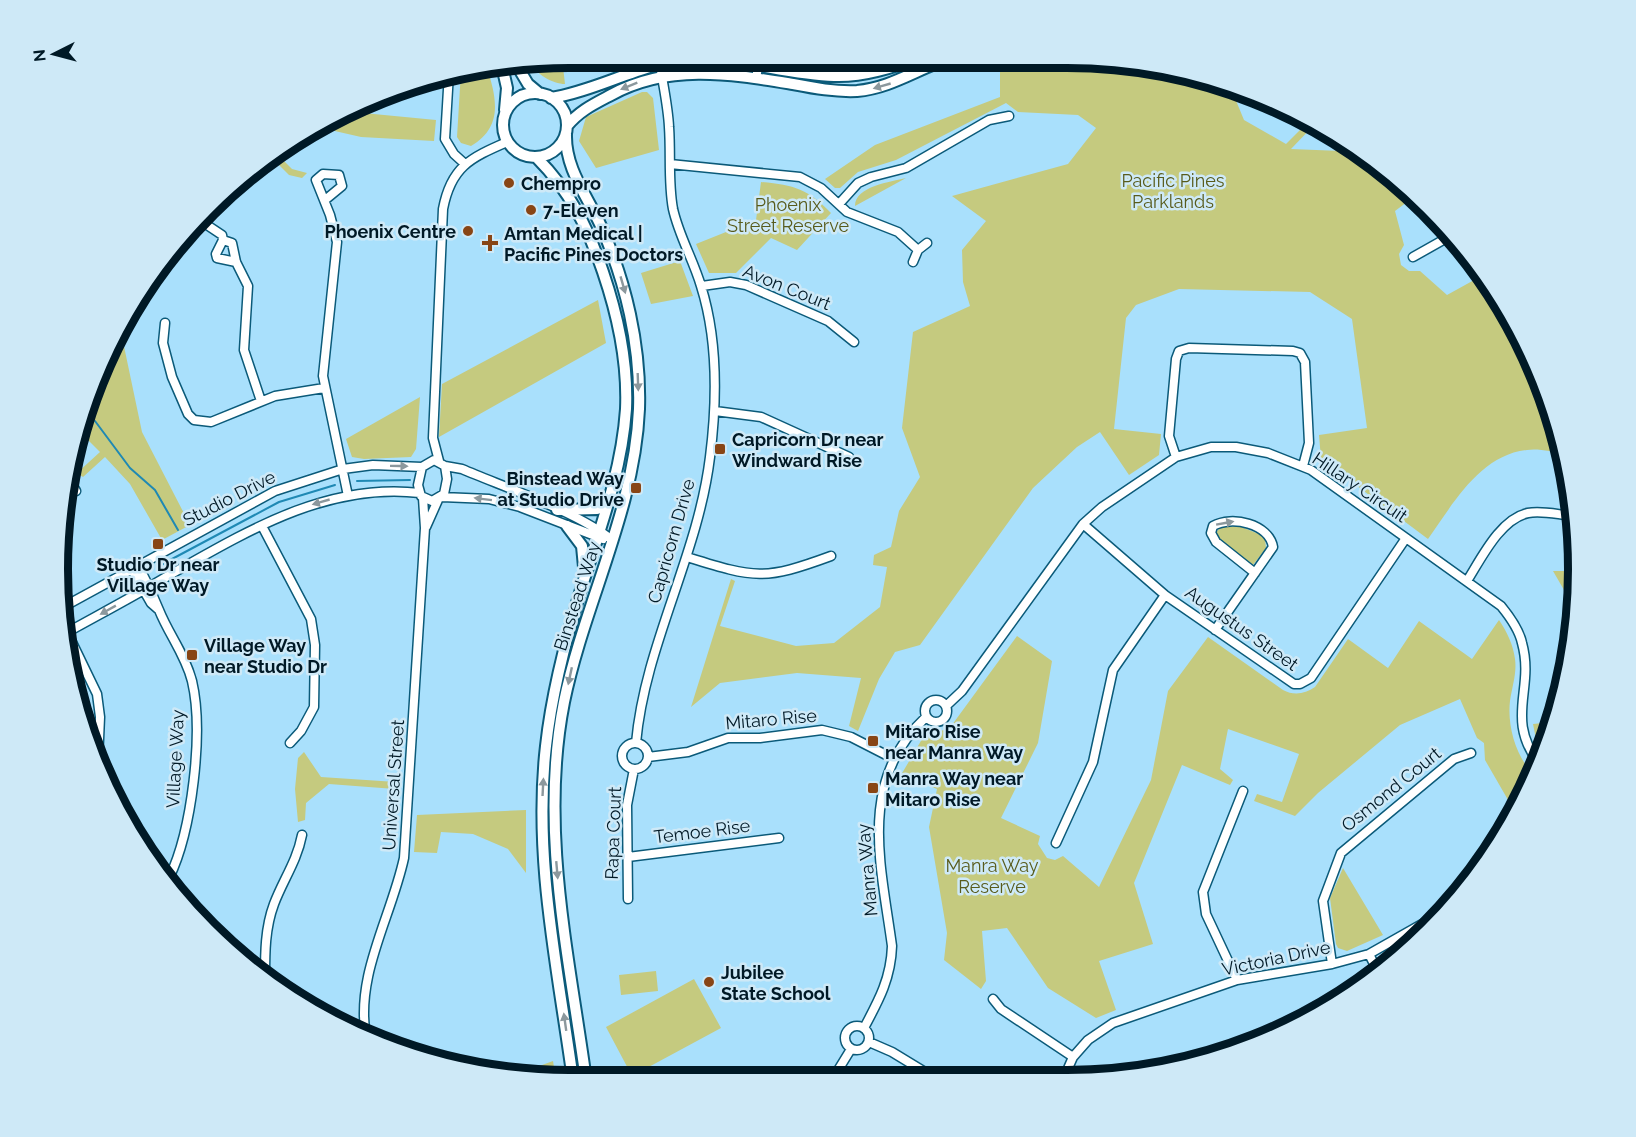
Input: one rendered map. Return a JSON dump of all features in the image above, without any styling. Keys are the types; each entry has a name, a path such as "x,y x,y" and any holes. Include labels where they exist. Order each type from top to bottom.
{"main road":[{"path":"551,98 569,95 648,68"},
{"path":"794,68 834,76 877,72 888,68"},
{"path":"503,72 507,88 503,128 507,142 520,154 537,158 555,150 566,130 583,110 621,89 661,77 705,73 756,78 836,91 886,86 926,68"},
{"path":"520,70 540,94"},
{"path":"505,114 519,97 540,94 551,98 563,110 566,130"},
{"name":"Binstead Way","path":"566,130 568,161 600,224 623,283 638,364 639,409 635,446 612,540 568,683 558,741 554,798 557,874 585,1070"},
{"name":"Binstead Way","path":"537,158 562,184 588,231 609,289 620,331 625,368 626,408 622,441 609,500 560,664 550,714 542,816 544,879 572,1070"},
{"path":"557,510 597,509 609,500"},
{"path":"567,526 576,536 584,551 581,589"}],"street":[{"name":"Capricorn Drive","path":"636,743 644,690 687,557 706,483 715,411 711,336 702,286 675,219 669,164 669,127 660,68"},
{"path":"756,78 758,68"},
{"path":"448,83 445,139 454,154 465,164"},
{"path":"839,204 858,183 871,177 906,168 989,120 1009,116"},
{"path":"440,498 447,479 433,438 443,209 447,187 465,164 507,142"},
{"path":"669,164 800,177 821,188 847,212 898,232 918,250"},
{"path":"325,200 334,228 337,255 323,376 348,496"},
{"path":"205,224 222,235 223,240 216,254 217,258 237,262"},
{"path":"1413,257 1444,238"},
{"path":"223,240 232,243 237,262 248,286 242,335 244,350 261,401"},
{"path":"913,262 918,250 927,243"},
{"name":"Avon Court","path":"702,286 730,282 746,285 828,321 854,342"},
{"path":"165,324 163,343 172,377 188,414 194,420 211,422 275,396 324,388"},
{"path":"1176,457 1169,436 1176,359 1179,351 1189,348 1293,351 1300,353 1305,362 1309,443 1304,466"},
{"path":"715,411 761,417 849,457"},
{"name":"Hillary Circuit","path":"946,706 962,691 1083,524 1102,507 1176,457 1211,447 1236,447 1268,453 1304,466 1501,606 1516,628 1522,643 1525,661 1520,715 1526,744 1532,754"},
{"path":"422,496 418,476 422,467 428,461 442,463 462,469 557,510 612,540"},
{"name":"Studio Drive","path":"69,604 275,490 344,469 373,465 422,467"},
{"path":"72,630 262,526 307,506 375,491 422,496 432,501 440,498 489,499 520,507 567,526 599,534"},
{"name":"Universal Street","path":"366,1026 364,990 384,919 399,885 404,858 425,528 422,496"},
{"name":"Universal Street","path":"425,528 440,498"},
{"path":"1467,581 1498,536 1514,519 1529,512 1565,515"},
{"path":"1215,630 1255,573 1272,548 1271,538 1265,532 1239,521 1220,522 1213,526 1211,533 1216,542 1255,573"},
{"name":"Augustus Street","path":"1083,524 1165,595 1287,682 1300,684 1306,682 1406,538"},
{"path":"262,526 311,620 315,645 314,707 291,743"},
{"path":"687,557 741,573 765,575 788,572 831,556"},
{"name":"Village Way","path":"135,567 185,661 191,679 196,712 190,813 172,874"},
{"path":"1056,843 1093,762 1113,670 1165,595"},
{"path":"74,650 97,694 100,717 99,742"},
{"path":"933,700 941,701 946,706 947,715 941,722 933,722 926,717 925,709 933,700"},
{"name":"Manra Way","path":"838,1070 851,1048 845,1042 848,1030 853,1026 864,1028 884,992 892,962 878,836 881,795 894,759 907,736 926,717"},
{"name":"Mitaro Rise","path":"648,757 688,752 728,738 768,737 822,730 851,737 894,759"},
{"path":"636,743 645,747 648,757 643,766 634,769 626,764 623,756 627,747 636,743"},
{"name":"Osmond Court","path":"1332,964 1323,901 1341,852 1454,759 1471,753"},
{"name":"Rapa Court","path":"628,899 627,805 634,769"},
{"path":"1237,980 1206,914 1203,892 1243,791"},
{"path":"265,967 265,942 274,905 297,856 302,835"},
{"name":"Temoe Rise","path":"628,857 779,838"},
{"name":"Victoria Drive","path":"1067,1070 1073,1057 1088,1040 1113,1023 1237,980 1332,964 1369,954 1419,926"},
{"path":"1369,954 1374,964"},
{"path":"993,999 1001,1009 1073,1057"},
{"path":"864,1028 869,1042"},
{"path":"851,1048 861,1050 869,1042"},
{"path":"869,1042 892,1052 922,1070"}],"green space":[{"path":"563,68 565,84 545,78 536,70"},
{"name":"Pacific Pines Parklands","path":"1000,68 1100,69 1165,77 1234,96 1244,120 1286,144 1303,127 1309,130 1291,149 1341,151 1341,149 1346,152 1408,201 1395,211 1404,245 1399,254 1401,265 1409,271 1420,271 1447,295 1476,279 1484,290 1517,347 1542,407 1554,452 1527,450 1495,461 1469,483 1428,539 1321,459 1319,435 1367,428 1352,319 1310,292 1179,289 1136,305 1126,318 1114,429 1161,434 1159,455 1129,475 1100,432 1077,447 1033,488 920,645 895,652 879,679 858,731 849,726 861,678 797,673 720,683 691,707 731,579 735,581 720,626 796,646 834,643 880,607 887,567 873,565 874,555 891,547 899,511 920,477 902,428 913,332 970,306 963,282 962,250 986,221 952,196 1068,164 1096,128 1078,115 1018,112 1006,103 896,160 858,172 840,188 835,188 825,179 875,145 1000,97"},
{"path":"489,74 495,101 493,121 481,138 471,146 461,143 457,137 460,80"},
{"path":"642,92 647,92 653,98 659,150 596,168 579,141 586,117"},
{"path":"361,113 436,120 434,141 361,137 328,129"},
{"path":"281,158 292,169 307,173 302,178 289,175 276,162"},
{"path":"906,178 855,206 857,199 867,189"},
{"name":"Phoenix Street Reserve","path":"761,182 792,187 807,193 831,213 797,250 771,238 736,273 709,273 696,244 756,220"},
{"path":"680,261 693,296 651,304 641,273"},
{"path":"598,300 606,343 439,437 442,384"},
{"path":"123,340 142,432 190,525 162,540 130,484 105,457 83,477 77,473 100,452 85,437 94,407"},
{"path":"420,397 416,449 411,457 364,459 352,457 346,439"},
{"path":"1239,526 1265,539 1266,548 1253,565 1221,540 1216,533 1220,527"},
{"path":"1553,571 1568,571 1567,595"},
{"name":"Manra Way Reserve","path":"1499,620 1513,648 1515,675 1510,701 1510,721 1514,741 1527,767 1510,803 1485,760 1484,743 1477,738 1460,699 1400,725 1318,793 1295,816 1254,801 1257,794 1282,802 1299,754 1228,729 1220,769 1233,780 1230,785 1182,765 1134,883 1153,944 1099,961 1116,1010 1096,1018 1048,988 1007,928 982,931 986,981 981,989 944,960 947,933 929,827 937,789 901,775 925,734 949,729 1017,636 1052,661 1038,743 1001,818 1040,836 1038,844 1047,858 1055,860 1063,856 1099,887 1151,780 1168,691 1208,637 1283,690 1291,693 1307,691 1315,687 1348,639 1388,668 1419,621 1472,659"},
{"path":"1544,723 1537,741 1536,739 1533,724"},
{"path":"304,752 321,777 396,782 395,789 329,784 306,803 305,820 298,822 295,789 298,758"},
{"path":"526,810 526,873 508,849 473,834 441,832 437,853 414,852 417,815"},
{"path":"1343,868 1383,935 1347,951 1338,948 1336,944 1330,898"},
{"path":"656,971 658,991 621,995 619,975"},
{"path":"694,979 721,1028 643,1070 629,1070 606,1027"},
{"path":"553,1061 554,1069 536,1068"}],"waterway":[{"path":"95,421 130,468 155,490 178,530"},
{"path":"357,481 410,480"},
{"path":"157,567 279,502 335,485"}],"place":[{"name":"Chempro","path":"509,183"},
{"name":"7-Eleven","path":"531,210"},
{"name":"Phoenix Centre","path":"468,231"},
{"name":"Amtan Medical | Pacific Pines Doctors","path":"490,243"},
{"name":"Capricorn Dr near Windward Rise","path":"720,449"},
{"name":"Binstead Way at Studio Drive","path":"636,488"},
{"name":"Studio Dr near Village Way","path":"158,544"},
{"name":"Village Way near Studio Dr","path":"192,655"},
{"name":"Mitaro Rise near Manra Way","path":"873,741"},
{"name":"Manra Way near Mitaro Rise","path":"873,788"},
{"name":"Jubilee State School","path":"709,982"}]}
